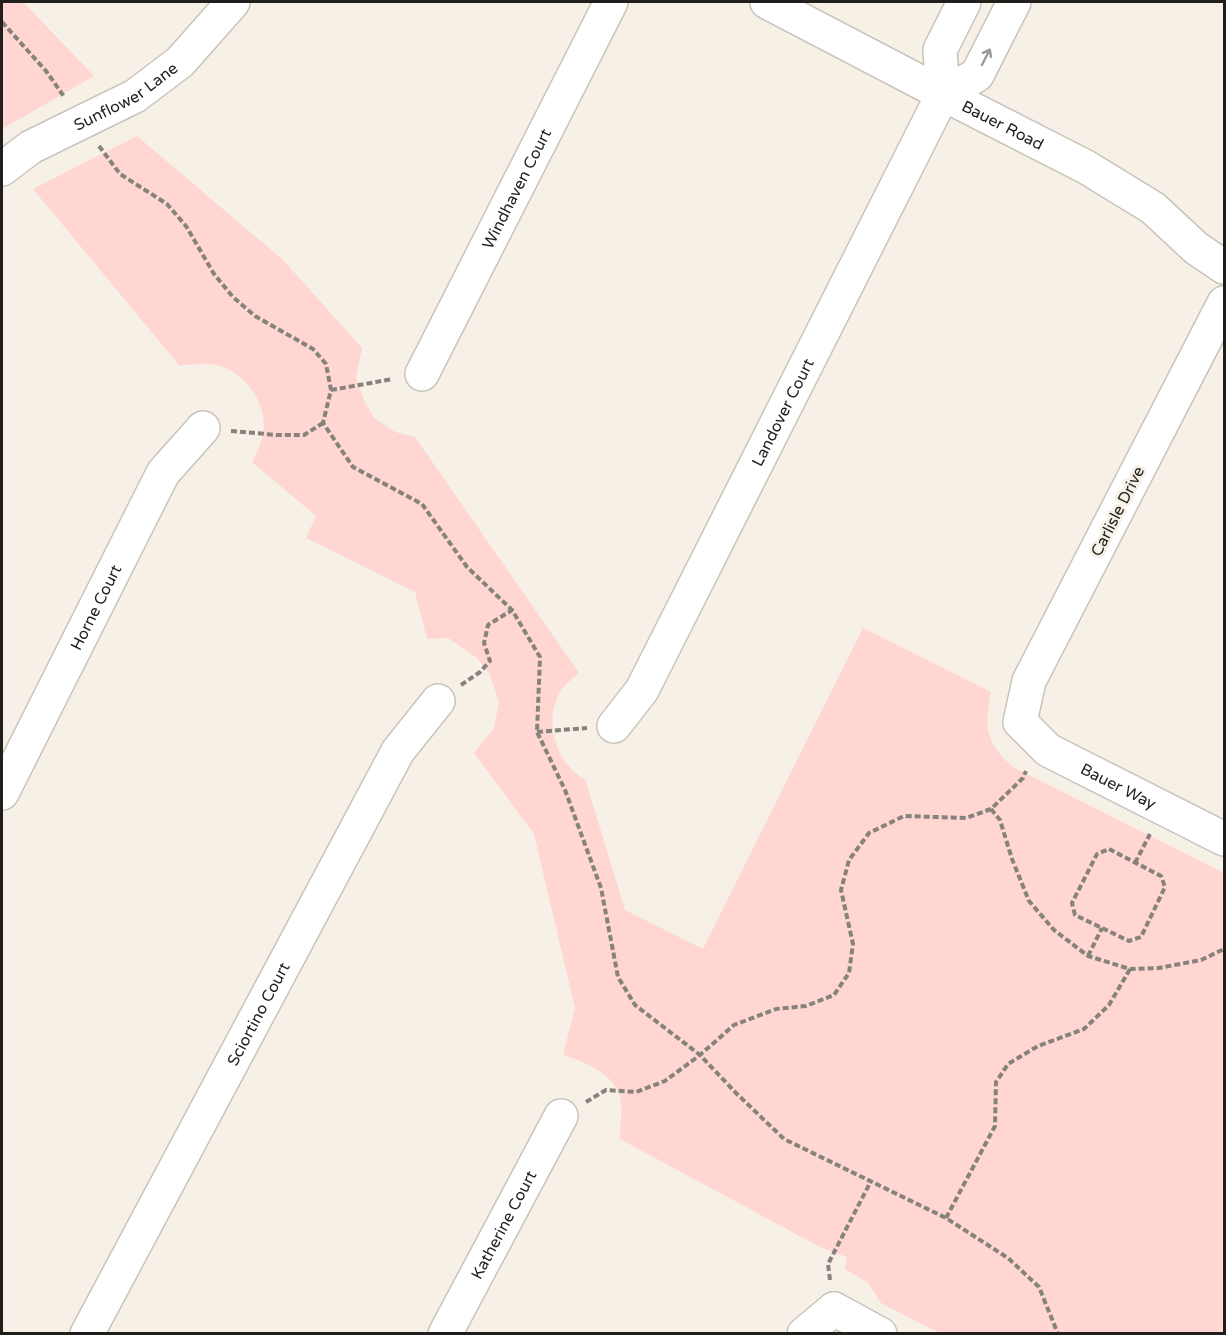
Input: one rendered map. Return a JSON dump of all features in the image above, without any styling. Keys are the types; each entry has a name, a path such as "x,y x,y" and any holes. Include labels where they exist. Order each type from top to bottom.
{"street":[{"name":"Sunflower Lane","path":"2,169 31,147 135,96 180,62 233,2"},
{"name":"Windhaven Court","path":"422,374 611,2"},
{"name":"Bauer Road","path":"767,2 1086,167 1153,208 1196,248 1224,267"},
{"path":"964,2 940,50 943,94 977,75 1014,2"},
{"name":"Landover Court","path":"614,726 642,690 943,94"},
{"name":"Carlisle Drive","path":"1031,733 1029,681 1224,303"},
{"name":"Horne Court","path":"2,793 163,473 203,428"},
{"name":"Sciortino Court","path":"87,1334 398,751 438,701"},
{"name":"Bauer Way","path":"1031,733 1048,750 1224,839"},
{"name":"Katherine Court","path":"445,1334 561,1116"},
{"path":"804,1334 832,1321 880,1334"}],"path":[{"path":"2,22 46,71 120,174 168,204 186,226 214,274 233,297 255,316 313,349 327,364 331,390 323,423 304,435 277,435 203,428"},
{"path":"331,390 422,374"},
{"path":"323,423 353,467 422,504 467,567 512,610 540,657 537,732 565,790 601,888 618,977 635,1005 700,1055 784,1139 946,1218 1008,1258 1039,1287 1058,1334"},
{"path":"438,701 480,672 490,661 484,643 488,626 512,610"},
{"path":"537,732 614,726"},
{"path":"561,1116 606,1090 636,1092 665,1081 700,1055 734,1025 776,1008 806,1006 834,995 849,973 853,945 841,890 849,860 869,833 904,816 966,818 992,809 1023,778 1031,733"},
{"path":"992,809 1000,820 1012,859 1029,901 1054,930 1088,956 1130,969 1159,968 1201,960 1224,949"},
{"path":"1108,849 1161,876 1165,887 1141,937 1130,941 1102,928 1075,915 1072,903 1097,854 1108,849"},
{"path":"1088,956 1102,928"},
{"path":"946,1218 995,1126 996,1083 1008,1064 1038,1046 1084,1029 1109,1005 1130,969"},
{"path":"832,1321 828,1264 871,1181"}],"shaded area":[{"path":"2,2 23,2 94,76 2,129"},
{"path":"137,136 283,260 362,348 356,378 374,418 395,432 415,437 579,673 564,687 556,701 553,713 555,739 566,763 585,779 625,910 703,949 863,628 991,692 988,715 989,733 997,750 1013,767 1224,873 1224,1333 939,1333 881,1303 868,1283 845,1269 847,1257 820,1247 620,1139 621,1105 616,1088 596,1069 563,1055 575,1008 534,834 474,753 494,728 499,702 490,675 477,658 448,638 427,639 415,592 306,538 316,516 252,462 262,441 264,427 260,406 251,388 236,374 217,365 179,365 33,189"}]}
